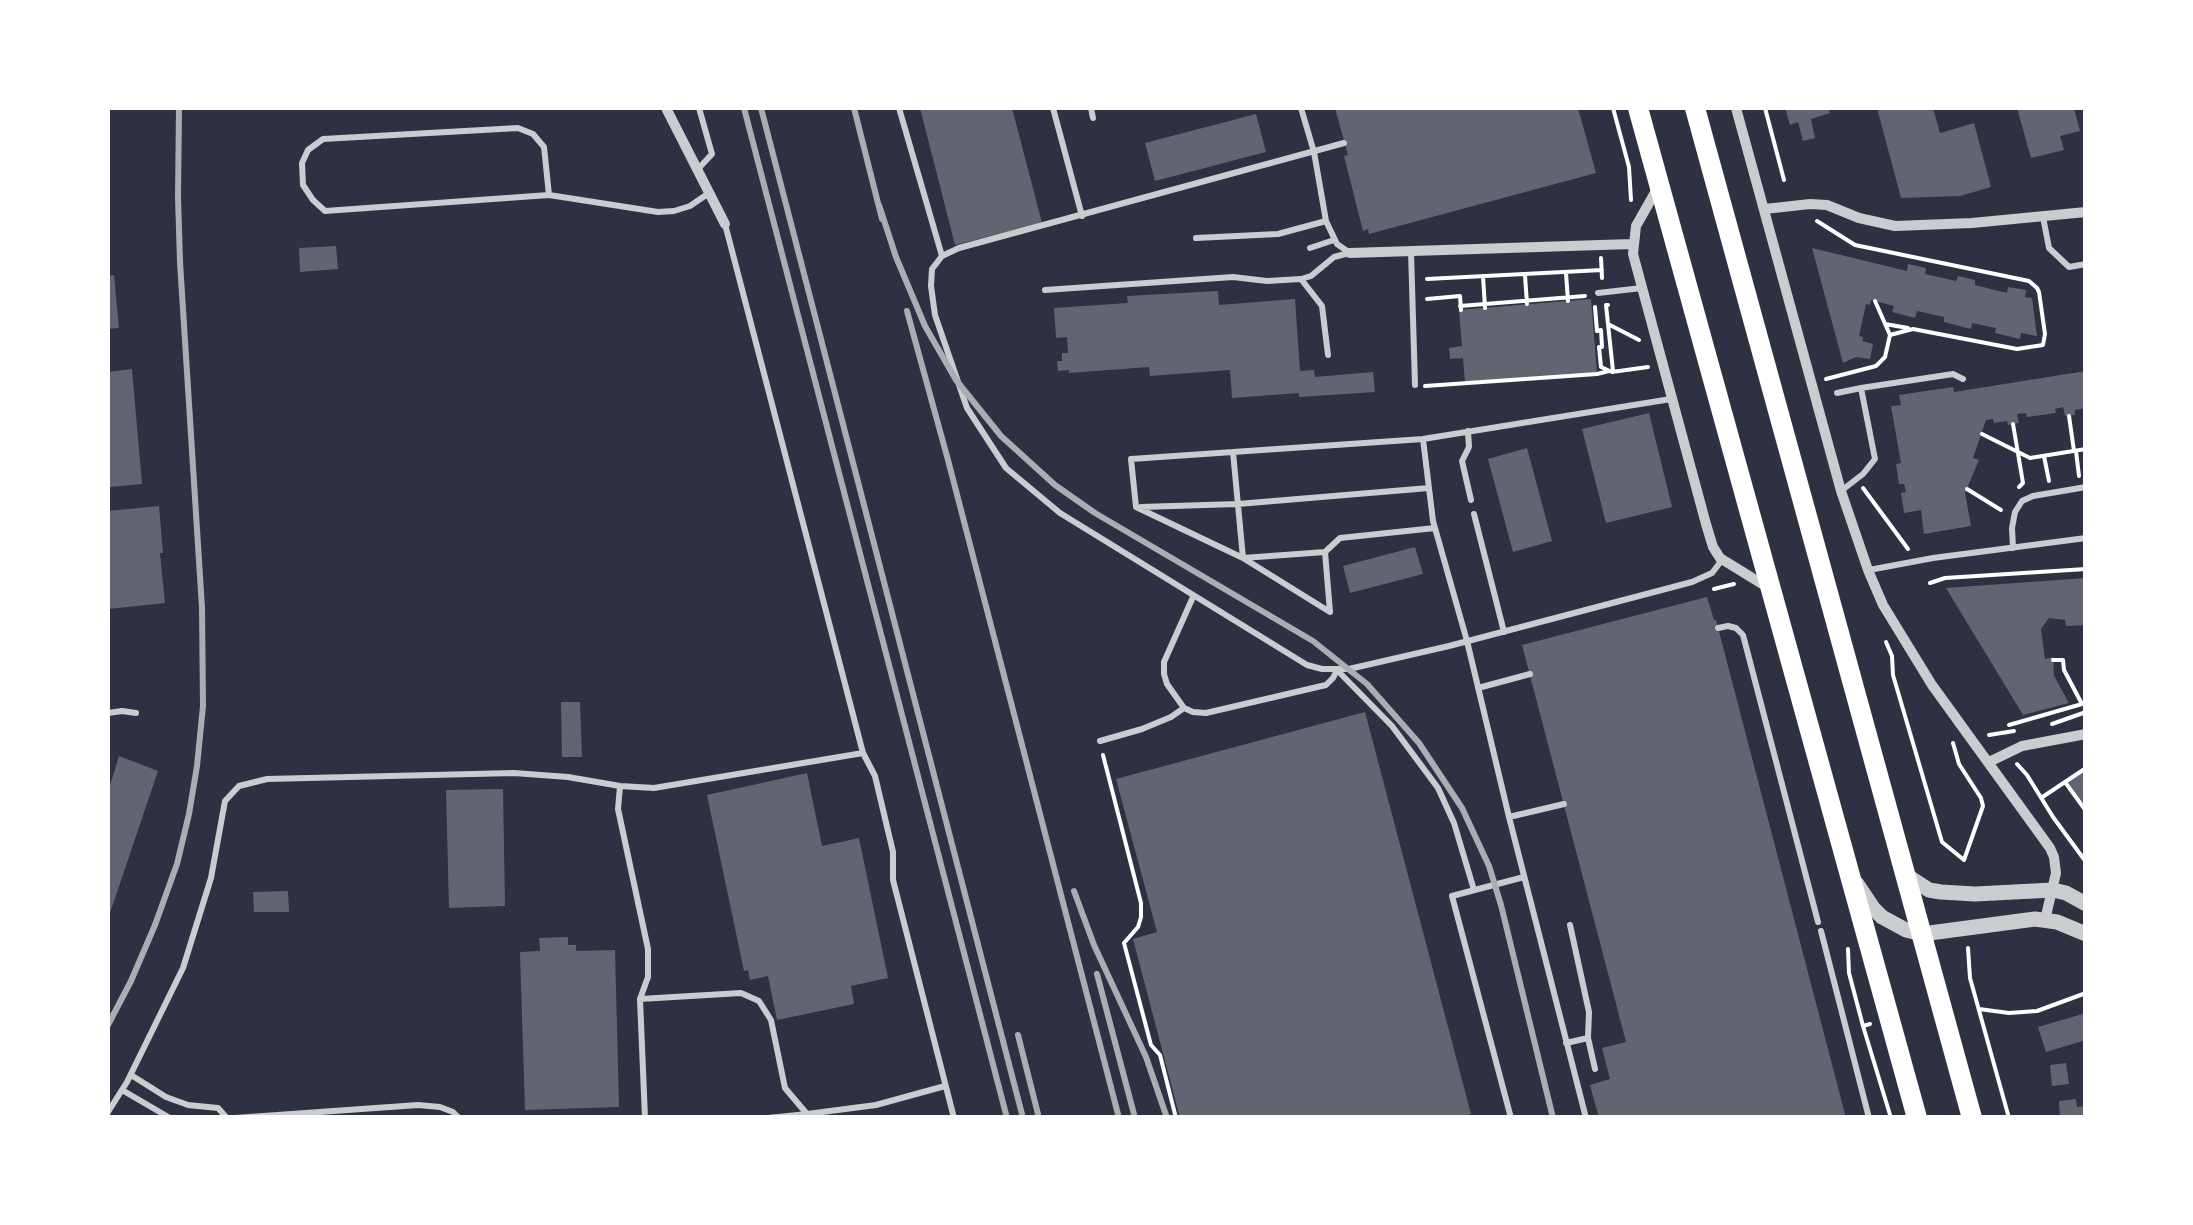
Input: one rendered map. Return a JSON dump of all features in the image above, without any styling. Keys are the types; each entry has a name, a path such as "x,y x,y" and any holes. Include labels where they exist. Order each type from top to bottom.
{"main road":[{"path":"1638,108 1917,1118"},
{"path":"1695,108 1972,1118"}],"street":[{"path":"666,108 724,224"},
{"path":"1736,108 1841,491 1868,570 1903,640 1932,685 2050,848 2056,865 2045,920"},
{"path":"1660,184 1636,226 1632,244 1711,542 1722,560 1761,582 1774,596"},
{"path":"1765,209 1827,205 1895,226 2086,212"},
{"path":"1350,253 1632,244"},
{"path":"1989,762 2022,746 2086,734"},
{"path":"1850,872 1873,908 1906,930 1922,934 2035,919 2086,934"},
{"path":"1906,875 1929,890 1954,894 2052,890 2086,904"}],"lane":[{"path":"698,169 712,154 699,108"},
{"path":"899,108 942,256"},
{"path":"1053,108 1082,216"},
{"path":"1090,108 1093,118"},
{"path":"1301,108 1314,152 1326,221 1334,240 1350,253"},
{"path":"549,195 544,148 533,134 518,128 323,140 308,150 302,163 303,185 312,200 325,210 549,195 658,212 690,206 710,193"},
{"path":"1344,143 959,248 942,256 932,269 934,315 967,408 1006,468 1060,513 1193,597 1307,665 1337,670 1504,632 1692,582 1712,573 1722,560"},
{"path":"2043,217 2049,248 2069,267 2086,264"},
{"path":"1196,238 1278,234 1326,221"},
{"path":"724,224 863,753 875,776 893,852 893,880 954,1118"},
{"path":"1310,248 1334,240"},
{"path":"1411,252 1415,385"},
{"path":"1045,290 1234,277 1267,281 1301,279 1311,276 1334,257 1350,253"},
{"path":"1301,279 1322,306 1328,355"},
{"path":"1598,293 1642,288"},
{"path":"1837,393 1954,374 1963,380"},
{"path":"1841,491 1875,459 1861,388"},
{"path":"1136,507 1131,459 1422,439 1672,399"},
{"path":"1468,431 1469,448 1462,461 1470,500"},
{"path":"1422,439 1435,528 1586,1118"},
{"path":"1233,452 1242,558"},
{"path":"2013,548 2015,512 2022,501 2083,487"},
{"path":"1136,507 1238,504 1429,488"},
{"path":"1136,507 1242,558 1330,612 1325,552"},
{"path":"1474,514 1504,632"},
{"path":"1242,558 1325,552 1340,538 1435,528"},
{"path":"1868,570 2086,538"},
{"path":"1193,597 1164,662 1167,684 1184,708 1206,713 1326,685 1337,670"},
{"path":"1718,628 1736,628 1743,635 1818,922"},
{"path":"1337,670 1392,726 1438,788 1454,822 1474,890"},
{"path":"1478,688 1530,674"},
{"path":"1100,741 1142,729 1184,708"},
{"path":"108,714 136,712"},
{"path":"108,1112 131,1075 183,968 212,878 225,801 239,786 267,779 514,773 654,788 863,753"},
{"path":"620,786 618,809 648,949 648,977 640,999 645,1118"},
{"path":"1509,818 1564,804"},
{"path":"1511,1118 1452,896 1524,877"},
{"path":"1570,925 1589,1012 1588,1038 1595,1069"},
{"path":"1820,932 1869,1118"},
{"path":"640,999 741,994 759,1001 771,1020 785,1088 807,1116"},
{"path":"1566,1043 1588,1038"},
{"path":"131,1075 166,1098 218,1108 227,1118"},
{"path":"768,1118 876,1105 945,1086"},
{"path":"122,1090 170,1118"},
{"path":"235,1118 440,1106 458,1118"}],"path":[{"path":"1613,108 1629,167 1630,210"},
{"path":"1765,108 1784,180"},
{"path":"1810,217 1855,245 2022,278 2039,292 2045,334 2043,345 2017,350 1885,324"},
{"path":"1436,279 1602,270"},
{"path":"1566,273 1568,300"},
{"path":"1525,274 1527,303"},
{"path":"1483,276 1485,306"},
{"path":"1412,300 1460,296 1460,308 1594,296 1597,330 1601,330 1601,367 1611,371"},
{"path":"1824,380 1876,366 1885,357 1890,335 1875,302"},
{"path":"1606,308 1611,371"},
{"path":"1904,329 1907,316"},
{"path":"1608,324 1646,344"},
{"path":"1950,336 1952,324"},
{"path":"1890,335 1904,329"},
{"path":"2002,346 2004,335"},
{"path":"1415,385 1641,368"},
{"path":"2069,416 2083,487"},
{"path":"2012,493 2023,483 2014,424"},
{"path":"1982,434 2030,458"},
{"path":"2019,460 2086,450"},
{"path":"2044,456 2050,493"},
{"path":"1967,489 2003,507 2000,523"},
{"path":"1864,490 1909,550"},
{"path":"1893,552 1920,548"},
{"path":"1930,584 1945,578 2086,569"},
{"path":"2065,570 2066,580"},
{"path":"2018,574 2018,583"},
{"path":"1979,576 1980,585"},
{"path":"1710,590 1743,584"},
{"path":"1892,656 1905,669"},
{"path":"2009,725 2082,704 2063,660 2053,660"},
{"path":"2056,681 2067,675"},
{"path":"2042,728 2086,712"},
{"path":"1954,738 1958,764 1984,806 1964,860"},
{"path":"1100,741 1141,903 1138,927 1124,943 1151,1046 1160,1055 1176,1118"},
{"path":"2008,751 2086,862"},
{"path":"2041,798 2086,768"},
{"path":"2065,782 2086,812"},
{"path":"2076,848 2086,842"},
{"path":"1973,940 1968,950 1970,978 2009,1118"},
{"path":"1848,948 1849,973 1891,1118"},
{"path":"1979,1010 2009,1014 2037,1011 2086,993"},
{"path":"1967,998 1976,996"},
{"path":"1863,1026 1879,1022"}],"building":[{"path":"920,108 1012,108 1042,223 955,245"},
{"path":"1335,108 1578,108 1596,173 1369,234 1368,229 1363,231"},
{"path":"1785,108 1828,108 1830,113 1811,119 1815,138 1803,141 1798,122 1790,125"},
{"path":"1877,108 1933,108 1940,133 1974,123 1991,187 1960,196 1901,198"},
{"path":"2017,108 2074,108 2080,131 2060,136 2064,150 2031,158"},
{"path":"1256,114 1266,152 1155,181 1145,143"},
{"path":"336,246 338,269 300,272 299,248"},
{"path":"1812,248 1907,271 1908,264 1926,268 1925,274 1956,281 1958,276 2007,293 2008,287 2026,290 2025,297 2032,298 2037,336 2021,333 2020,339 1972,323 1971,329 1917,311 1915,318 1892,312 1894,306 1871,300 1870,305 1866,304 1859,336 1873,344 1870,359 1856,357 1843,363"},
{"path":"114,275 119,328 108,329 108,276"},
{"path":"1218,291 1219,305 1295,299 1300,371 1314,370 1315,377 1373,372 1375,392 1232,398 1230,370 1150,376 1149,367 1058,371 1057,361 1062,361 1062,353 1068,353 1067,337 1056,338 1054,308 1128,303 1127,296"},
{"path":"1591,299 1597,373 1465,383 1463,358 1450,359 1449,348 1462,346 1459,310"},
{"path":"132,369 142,484 110,487 108,372"},
{"path":"2086,371 2086,408 2075,410 2075,415 2065,416 2063,407 2055,409 2056,413 2027,417 2026,413 2017,414 2019,423 2008,425 2007,421 1986,420 1973,458 1979,460 1965,493 1971,526 1924,534 1921,510 1904,513 1901,493 1906,492 1904,484 1899,484 1896,464 1901,463 1891,406 1901,405 1899,395 1953,387 1954,392"},
{"path":"1649,413 1672,507 1606,523 1582,429"},
{"path":"1527,448 1552,541 1513,552 1488,459"},
{"path":"159,506 165,603 109,609 108,511"},
{"path":"1415,547 1423,574 1350,593 1343,566"},
{"path":"2086,578 2086,625 2066,626 2065,620 2049,618 2041,629 2045,659 2053,657 2054,676 2069,703 2023,715 1946,588"},
{"path":"1707,597 1846,1118 1599,1118 1590,1085 1610,1079 1602,1048 1626,1042 1522,645"},
{"path":"561,702 580,702 582,757 562,757"},
{"path":"1365,712 1471,1114 1457,1118 1180,1118 1133,939 1157,932 1116,779"},
{"path":"119,756 158,771 108,919 108,792"},
{"path":"2086,770 2086,808 2068,782"},
{"path":"807,773 822,846 859,838 888,978 851,986 854,1004 777,1020 768,976 750,980 748,970 744,971 707,795"},
{"path":"503,789 505,906 449,908 446,790"},
{"path":"288,891 289,912 254,912 253,892"},
{"path":"568,937 568,945 576,945 576,951 615,950 619,1107 525,1110 520,952 540,951 539,938"},
{"path":"2086,1013 2086,1040 2046,1052 2038,1027"},
{"path":"2066,1063 2069,1084 2052,1086 2050,1065"},
{"path":"2076,1099 2077,1107 2086,1106 2086,1118 2060,1118 2059,1101"}],"railway":[{"path":"108,1025 131,981 177,864 197,766 203,706 202,608 180,262 179,108"},
{"path":"744,108 1007,1118"},
{"path":"761,108 1023,1118"},
{"path":"854,108 882,219"},
{"path":"879,205 925,326 956,380 1001,436 1055,485 1095,513 1313,641 1367,684 1419,743 1462,808 1489,866 1553,1118"},
{"path":"907,311 1119,1118"},
{"path":"1074,891 1094,945 1146,1057 1167,1118"},
{"path":"1097,974 1135,1118"},
{"path":"1018,1035 1039,1118"}]}
